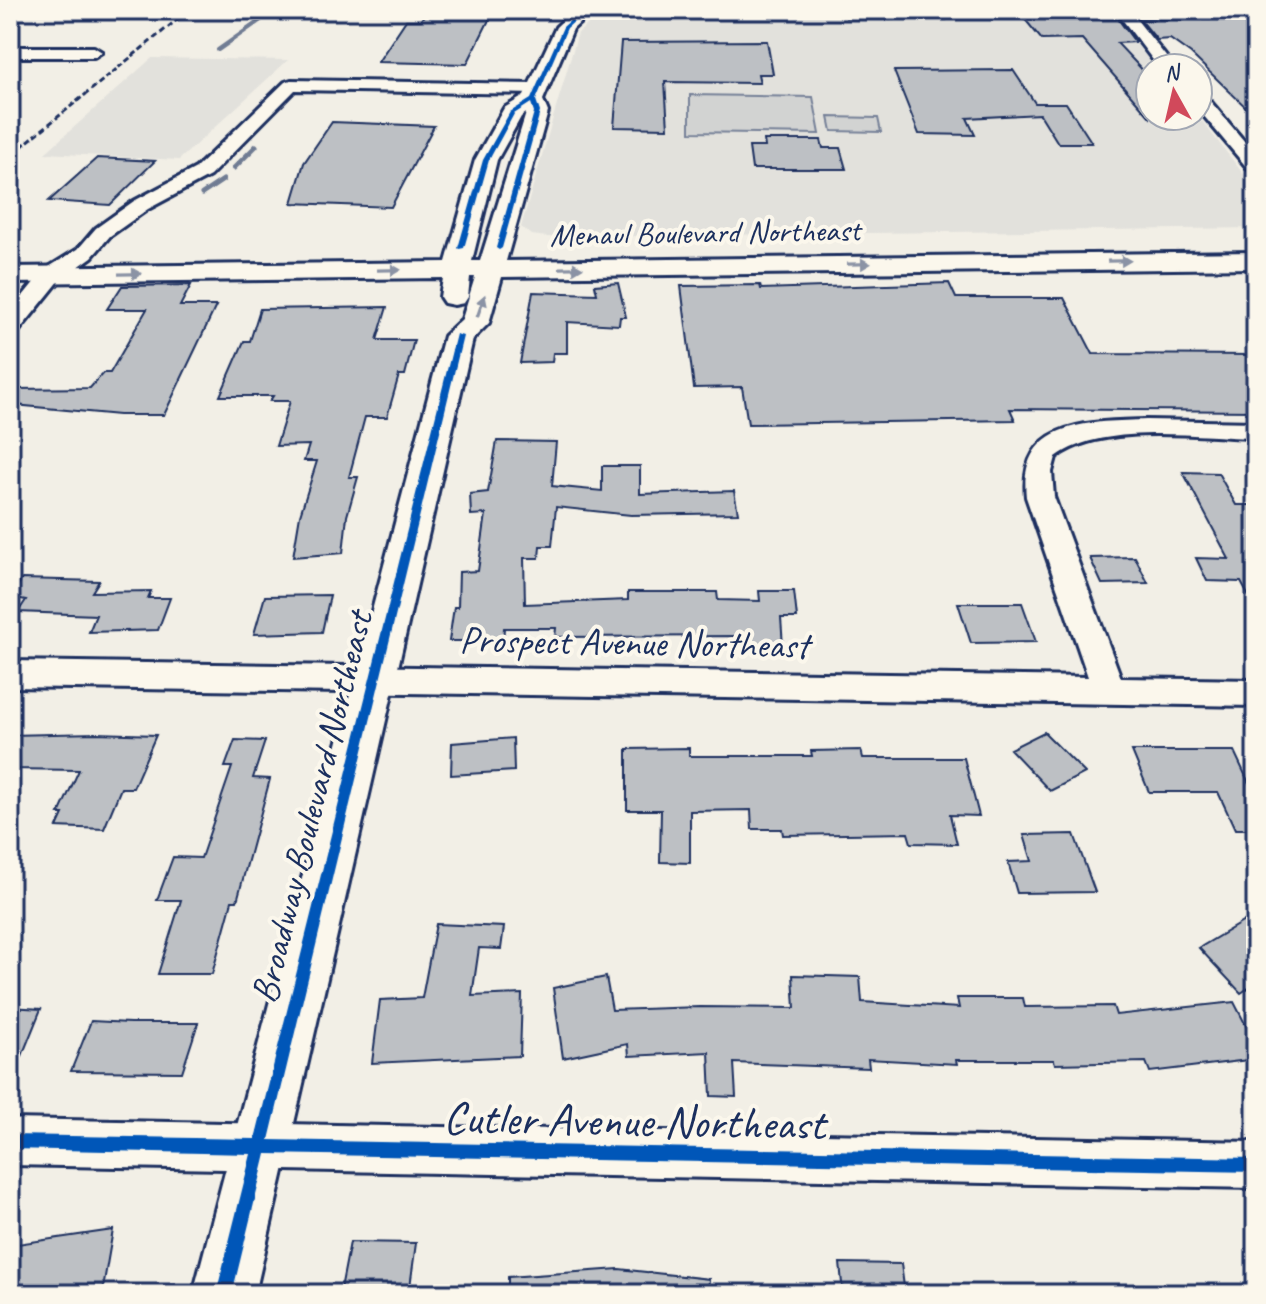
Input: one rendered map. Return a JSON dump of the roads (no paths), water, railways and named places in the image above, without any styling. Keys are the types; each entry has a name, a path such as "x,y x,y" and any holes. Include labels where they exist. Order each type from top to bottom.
{"main road":[{"name":"Broadway Boulevard Northeast","path":"459,336 449,327 460,259 486,160 512,113 535,95 565,27 585,10"},
{"name":"Broadway Boulevard Northeast","path":"224,1294 372,680 459,336 475,323 496,258 537,112 535,95"},
{"name":"Menaul Boulevard Northeast","path":"812,255 1256,239"},
{"name":"Menaul Boulevard Northeast","path":"10,254 460,259"},
{"name":"Menaul Boulevard Northeast","path":"10,275 496,258 812,255 1256,260"}],"street":[{"path":"1125,11 1160,52"},
{"path":"10,52 94,52"},
{"path":"10,327 52,275 85,253 103,232 141,205 203,172 291,85 535,95"},
{"path":"1214,118 1256,166"},
{"path":"1109,691 1040,497 1037,478 1040,461 1048,449 1087,432 1127,428 1256,430"},
{"name":"Prospect Avenue Northeast","path":"10,674 1256,693"},
{"name":"Cutler Avenue Northeast","path":"10,1142 1256,1165"}],"waterway":[{"path":"218,50 275,10"},
{"path":"234,168 256,146"},
{"path":"202,194 223,180"}],"railway":[{"path":"21,147 189,10"},
{"path":"10,156 23,145"}]}
